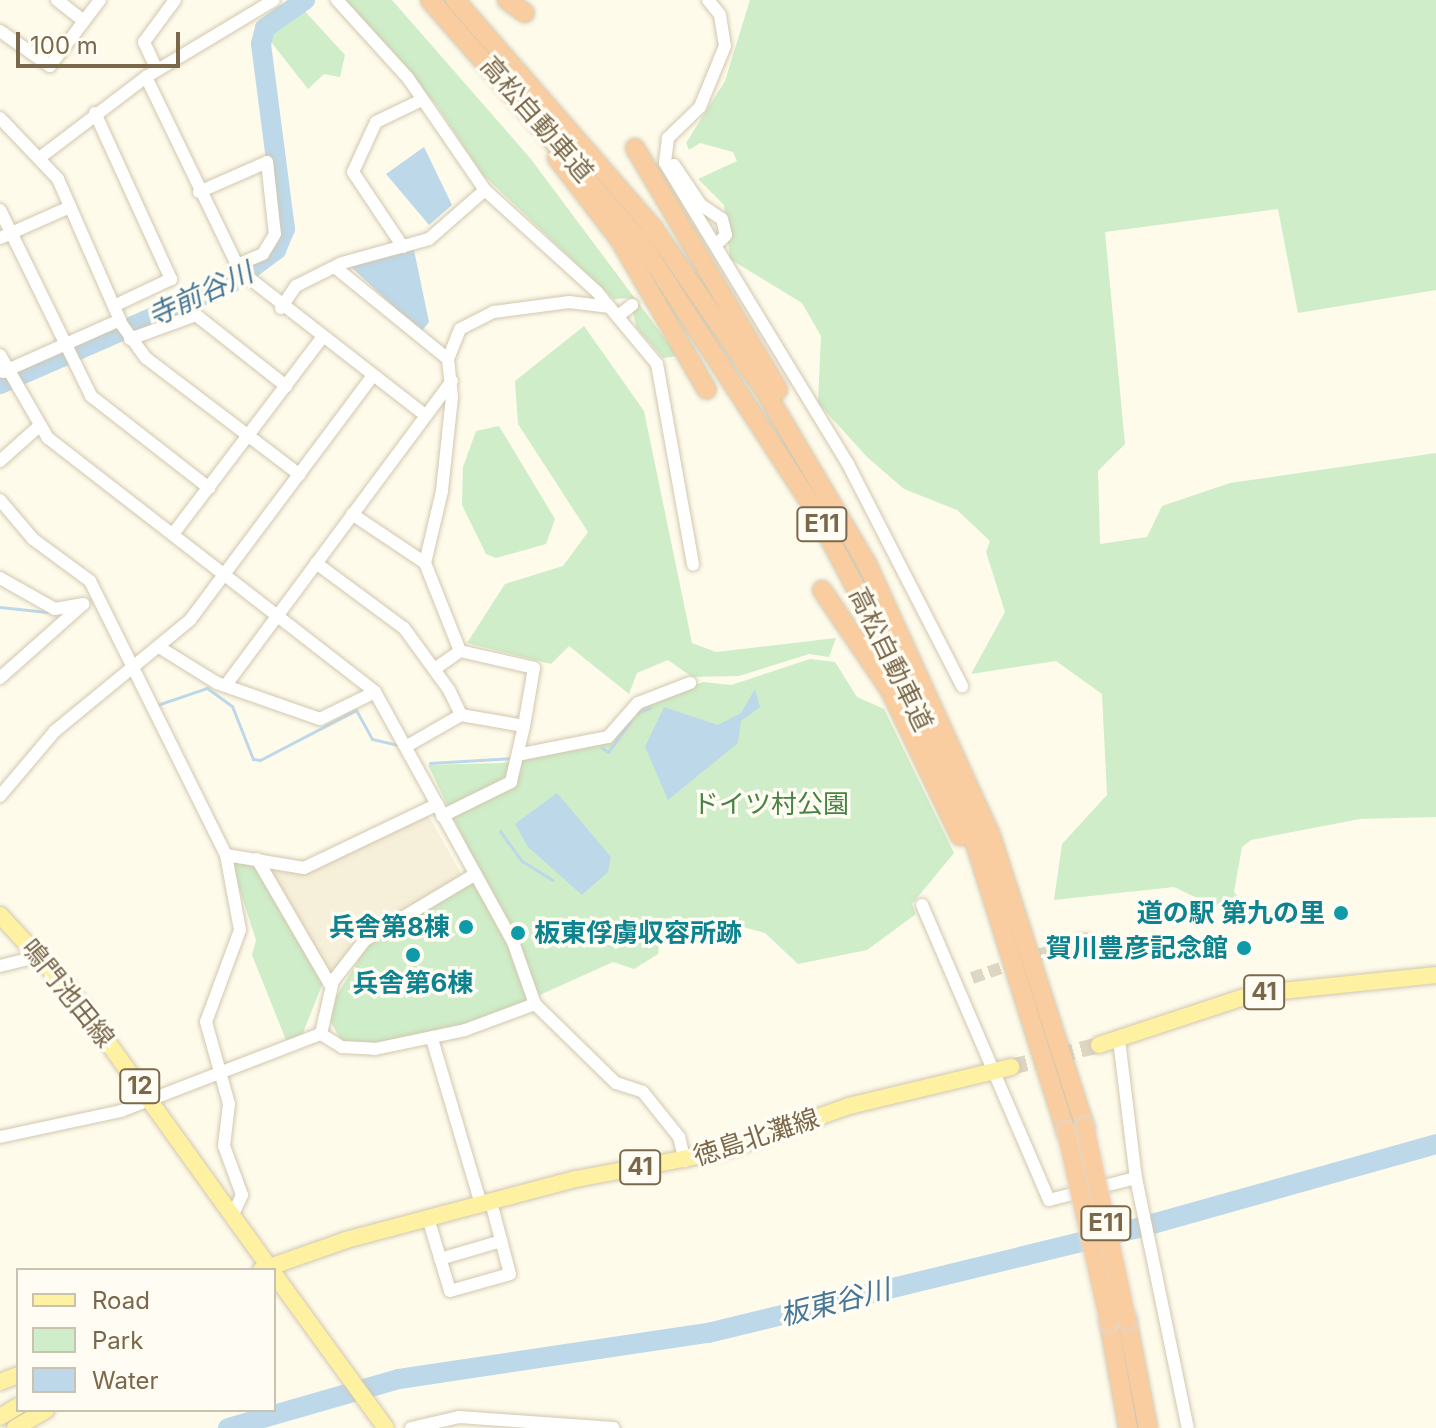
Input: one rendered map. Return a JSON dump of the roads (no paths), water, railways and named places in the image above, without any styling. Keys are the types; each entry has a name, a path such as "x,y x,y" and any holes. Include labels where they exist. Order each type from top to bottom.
{"highway":[{"name":"高松自動車道","path":"430,0 511,87 640,241 814,509 949,779 1022,973 1076,1129"},
{"name":"高松自動車道","path":"455,0 653,228 830,499 967,774 1039,968 1118,1321 1148,1428"},
{"path":"507,0 525,13"},
{"path":"511,87 620,240 707,390"},
{"path":"635,148 805,436 830,499"},
{"path":"822,590 890,690 1022,973"},
{"name":"高松自動車道","path":"1118,1321 1128,1428"}],"main road":[{"name":"鳴門池田線","path":"0,915 40,956 149,1098 268,1268"},
{"name":"41","path":"1099,1045 1264,992 1436,975"},
{"name":"徳島北灘線","path":"275,1268 428,1218 685,1161 849,1106 1011,1067"},
{"name":"鳴門池田線","path":"276,1279 385,1427"},
{"path":"15,1428 43,1412"}],"street":[{"path":"57,0 84,21"},
{"path":"0,31 50,66 100,0"},
{"path":"175,0 144,42 152,74 199,192 241,273 281,308 425,415"},
{"path":"42,156 95,113 152,74 274,0"},
{"path":"337,0 422,100 485,190 614,312 664,375 693,565"},
{"path":"708,0 720,15 725,46 700,107 668,138 665,153 669,173 848,464 962,686"},
{"path":"403,247 353,172 376,122 422,100"},
{"path":"95,113 171,279 114,306"},
{"path":"0,118 42,156 70,207 125,330 163,374 300,475"},
{"path":"665,153 701,205 722,219 726,235 718,243"},
{"path":"199,192 267,162 275,234 263,254 241,273"},
{"path":"281,308 296,286 336,268 429,239 485,190"},
{"path":"6,235 70,207"},
{"path":"0,210 6,235 64,353 107,412 209,488"},
{"path":"336,268 448,359"},
{"path":"425,563 442,491 452,381 448,359 460,329 494,312 569,302 614,312 632,305"},
{"path":"7,376 125,330 196,315 286,386"},
{"path":"173,534 322,338"},
{"path":"0,355 7,376 37,428 375,692 516,948 535,1004 616,1083 643,1092 679,1137 685,1161"},
{"path":"0,796 55,731 159,647 226,575 372,377"},
{"path":"226,685 452,381"},
{"path":"0,461 37,428"},
{"path":"1,507 90,581 226,855 240,930 207,1007 229,1104 224,1146 242,1195 232,1216"},
{"path":"352,514 425,563 460,651"},
{"path":"316,563 404,628 436,668 461,715"},
{"path":"0,578 55,609 81,606"},
{"path":"0,678 81,606 98,597"},
{"path":"159,647 226,685 320,719 375,692"},
{"path":"226,855 304,868 511,782 522,754 534,668 460,651 436,668"},
{"path":"522,754 608,737 638,703 690,683"},
{"path":"407,746 461,715 524,726"},
{"path":"257,859 331,986"},
{"path":"321,1034 331,986 365,940 474,875"},
{"path":"922,905 965,980 990,1071 1049,1200 1137,1180"},
{"path":"0,966 40,956"},
{"path":"0,1137 92,1119 321,1034 362,1049 432,1039 535,1004"},
{"path":"428,1218 450,1291 510,1274 432,1039"},
{"path":"1119,1040 1137,1180 1188,1428"},
{"path":"440,1259 501,1241"},
{"path":"411,1428 459,1417 614,1428"}],"water":[{"path":"424,147 452,205 429,225 386,174"},
{"path":"414,250 429,322 421,332 350,266"},
{"path":"755,689 760,707 741,721 738,743 668,800 645,747 664,707 718,725 741,713"},
{"path":"557,793 611,857 608,872 582,895 528,847 515,824"}],"waterway":[{"name":"寺前谷川","path":"0,384 233,282 276,250 285,229 261,44 265,28 305,0"},
{"path":"0,607 47,612"},
{"path":"157,705 207,688 232,706 253,759 260,760 356,710 372,739 397,745"},
{"path":"636,713 650,708"},
{"path":"602,748 608,752 631,720"},
{"path":"430,763 514,758"},
{"path":"500,831 522,861 553,880"},
{"name":"板東谷川","path":"228,1428 399,1379 708,1333 1138,1228 1436,1144"}],"tunnel":[{"path":"972,978 1076,942"},
{"path":"1011,1067 1099,1045"}],"place":[{"name":"道の駅 第九の里","path":"1341,913"},
{"name":"兵舎第8棟","path":"466,927"},
{"name":"板東俘虜収容所跡","path":"518,933"},
{"name":"賀川豊彦記念館","path":"1244,948"},
{"name":"兵舎第6棟","path":"413,955"}],"park label":[{"name":"ドイツ村公園","path":"771,804"}]}
